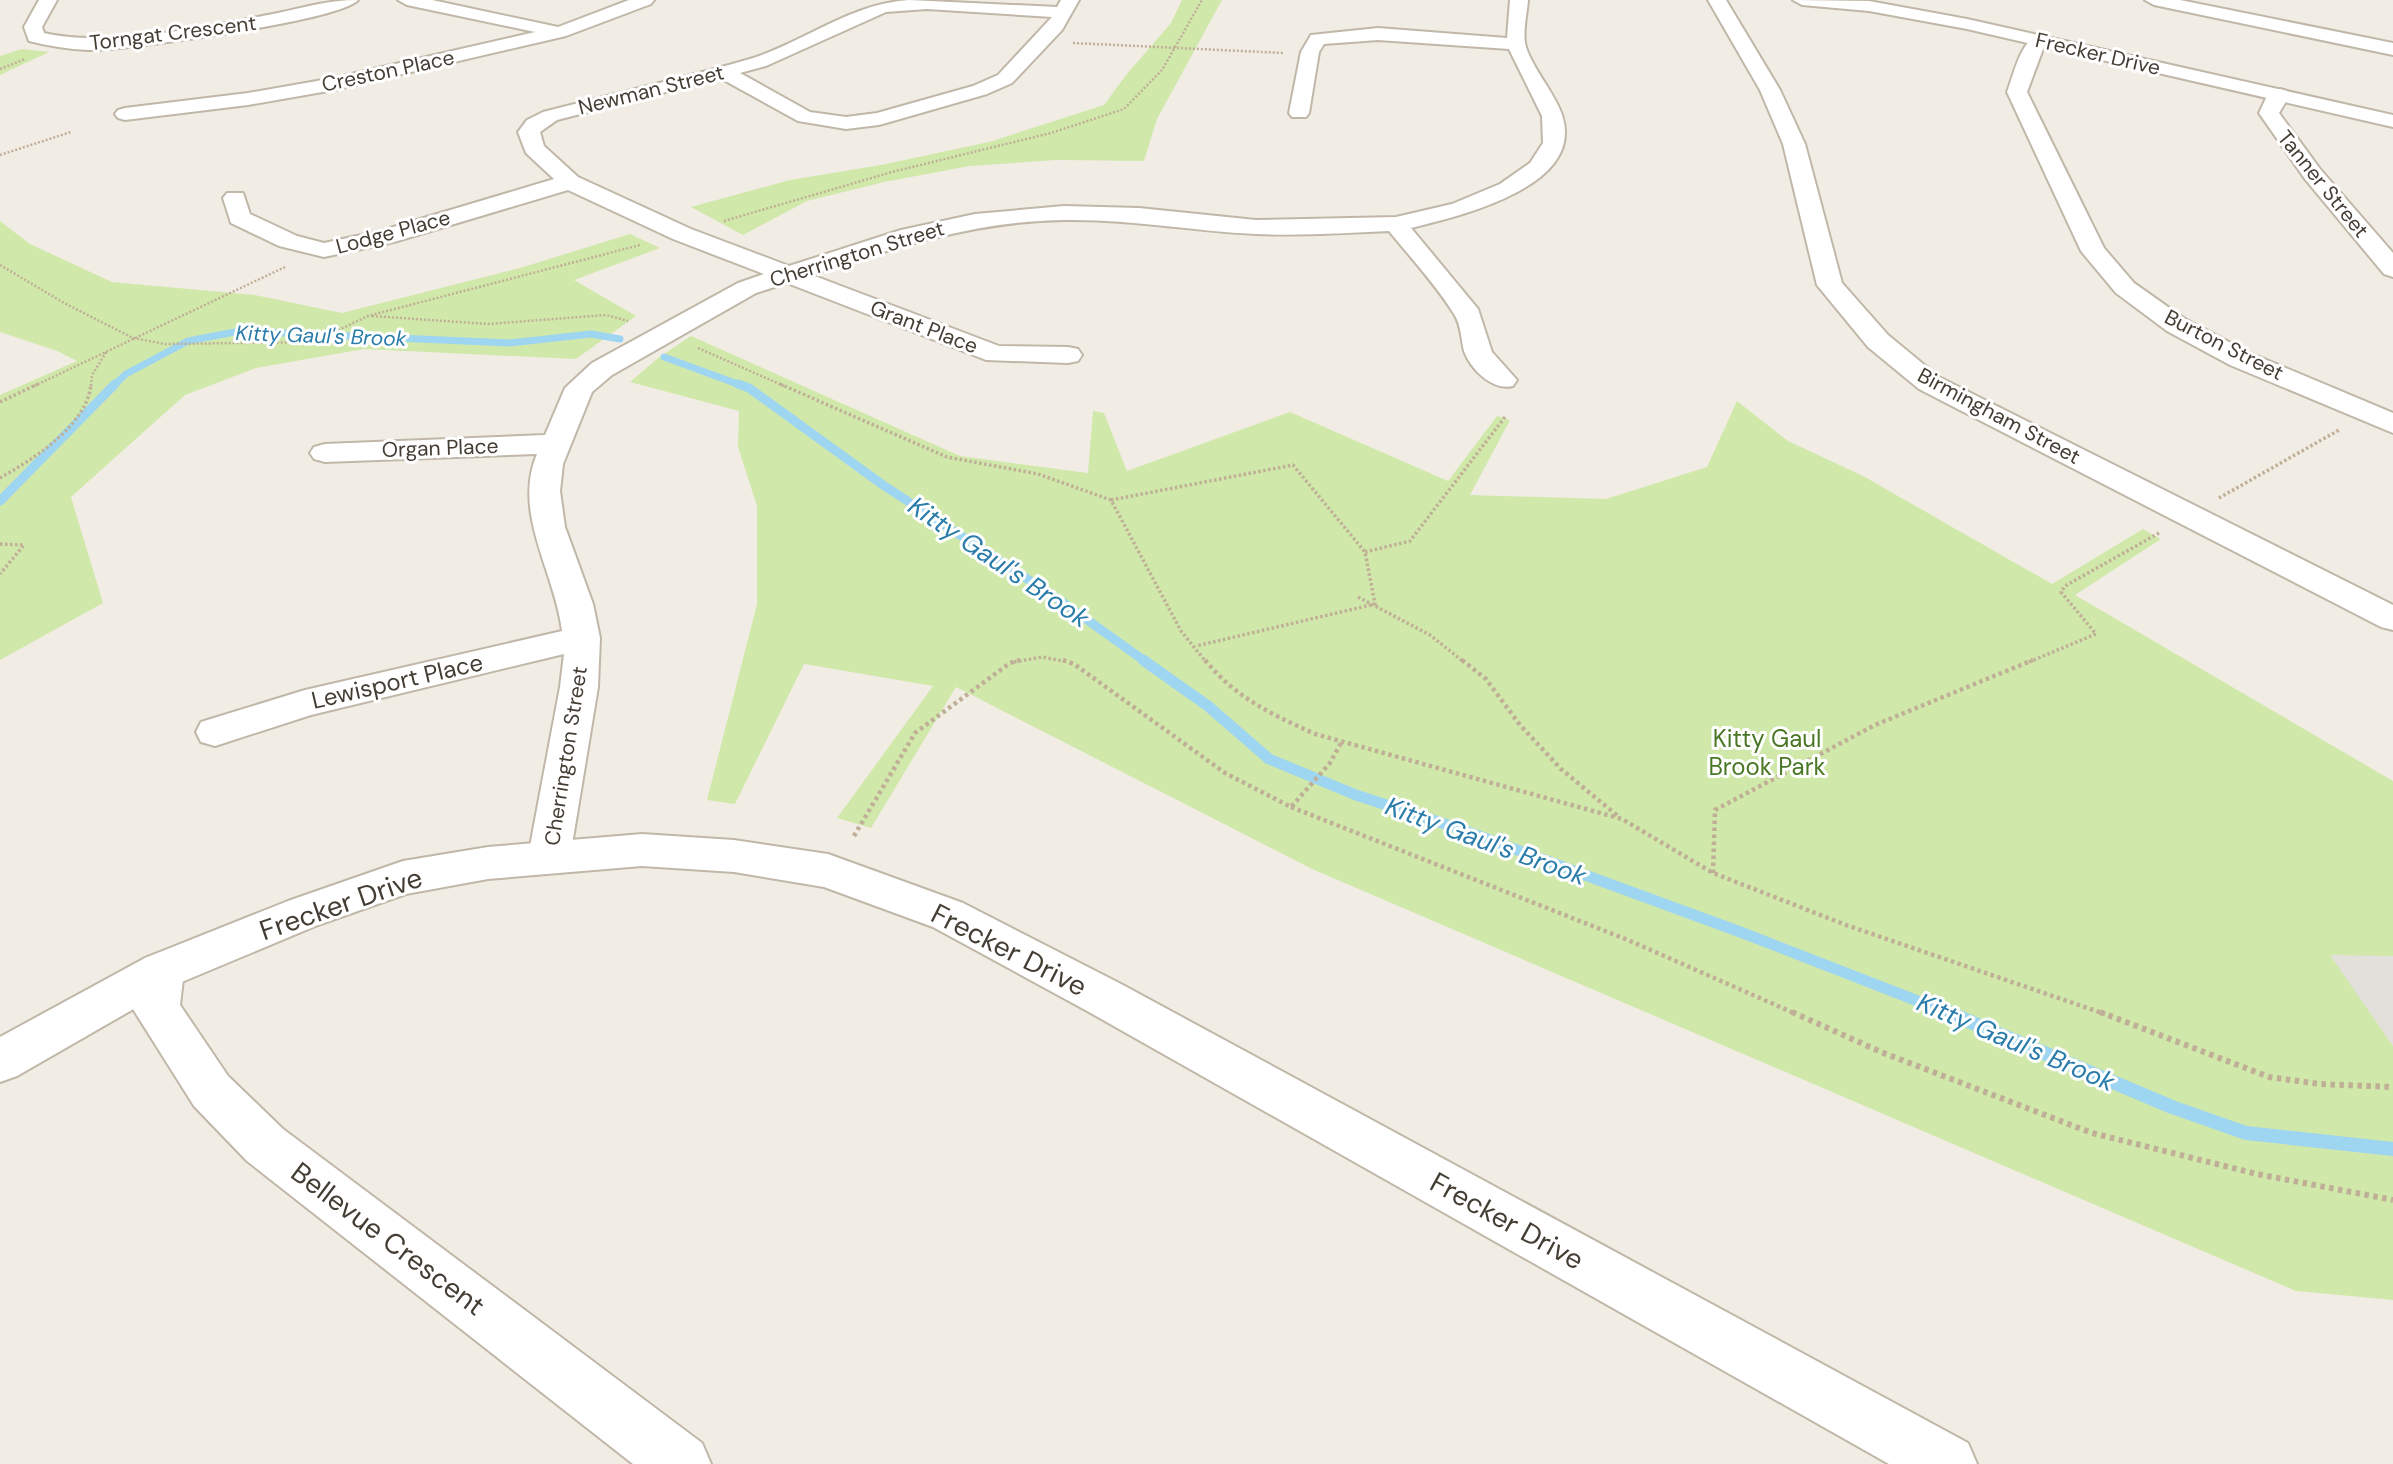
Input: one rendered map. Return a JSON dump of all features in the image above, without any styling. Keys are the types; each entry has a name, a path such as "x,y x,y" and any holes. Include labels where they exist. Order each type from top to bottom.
{"street":[{"name":"Torngat Crescent","path":"48,0 33,27 36,37 59,44 90,45 247,26 349,0"},
{"path":"407,0 560,32"},
{"name":"Creston Place","path":"125,114 248,99 334,84 560,32 645,0"},
{"path":"1299,113 1310,52 1318,39 1378,34 1516,44 1519,0"},
{"name":"Birmingham Street","path":"1717,0 1770,90 1794,144 1830,285 1878,341 1929,383 2393,619"},
{"name":"Frecker Drive","path":"1802,0 1871,3 2393,121"},
{"path":"2154,0 2393,49"},
{"name":"Newman Street","path":"784,274 682,234 570,182 534,148 529,132 534,124 550,116 774,57 861,15 884,7 927,4 1068,7"},
{"path":"724,72 805,117 835,122 868,121 998,83 1011,74 1042,42 1068,7"},
{"name":"Burton Street","path":"2040,41 2034,48 2017,92 2093,251 2125,288 2176,325 2240,359 2393,424"},
{"name":"Cherrington Street","path":"549,857 579,687 582,638 576,604 549,527 544,503 548,464 579,388 602,369 747,288 901,237 975,221 1065,213 1139,215 1256,227 1396,224 1460,209 1508,188 1538,168 1554,143 1552,116 1516,44"},
{"name":"Tanner Street","path":"2280,95 2269,113 2287,143 2328,196 2393,269"},
{"name":"Lodge Place","path":"235,198 239,218 288,241 324,250 385,237 570,182"},
{"path":"1396,224 1469,315 1479,354 1503,380"},
{"name":"Grant Place","path":"784,274 996,354 1068,355"},
{"name":"Organ Place","path":"325,453 555,444"},
{"name":"Lewisport Place","path":"215,732 305,703 582,638"},
{"name":"Frecker Drive","path":"0,1060 161,971 303,913 403,878 488,863 642,850 734,856 828,871 948,915 1105,998 1947,1464"},
{"name":"Bellevue Crescent","path":"161,971 156,1009 211,1091 265,1145 681,1464"}],"path":[{"path":"723,221 880,176 1051,133 1124,108 1162,70 1202,0"},
{"path":"1072,43 1286,54"},
{"path":"0,155 71,132"},
{"path":"0,265 64,303 133,338 165,344 313,342 368,316 647,243"},
{"path":"0,402 290,264"},
{"path":"368,316 488,324 606,314 636,324"},
{"path":"692,345 743,370 947,457 1038,474 1111,500 1293,465 1365,552 1376,604"},
{"path":"0,478 37,457 68,428 90,396 92,375 107,350"},
{"path":"1365,552 1410,541 1505,417"},
{"path":"2217,499 2343,427"},
{"path":"1111,500 1181,631 1226,684 1273,715 1341,743 1622,819"},
{"path":"1713,873 1715,810 1875,725 2096,635 2061,592 2065,586 2161,531"},
{"path":"0,544 24,545 0,574"},
{"path":"1358,597 1376,604 1430,635 1486,679 1520,725 1562,769 1622,819 1713,873 1846,926 2104,1014 2269,1077 2319,1084 2393,1087"},
{"path":"1196,646 1376,604"},
{"path":"854,836 915,733 1010,663 1038,656 1056,657 1074,664 1225,773 1292,807 1628,940 1881,1052 2092,1133 2257,1174 2393,1200"},
{"path":"1292,807 1330,762 1341,743"}],"green space":[{"path":"1182,0 1222,0 1157,119 1144,161 1056,160 970,166 884,182 807,201 743,235 691,207 790,180 881,165 989,142 1104,105 1171,23"},
{"path":"22,49 49,52 0,75 0,56"},
{"path":"0,221 30,244 112,282 255,295 342,313 520,268 630,234 660,248 574,280 636,316 576,359 364,349 256,368 185,395 71,497 103,603 0,660 0,395 77,361 57,351 0,332"},
{"name":"Kitty Gaul Brook Park","path":"691,336 960,456 1088,473 1093,411 1104,413 1127,471 1290,412 1448,481 1497,416 1510,420 1470,495 1606,499 1707,467 1737,401 1788,441 1863,476 2052,584 2143,529 2161,539 2075,595 2393,781 2393,1300 2296,1291 1312,869 956,687 871,828 837,818 933,686 804,664 735,804 707,800 757,604 757,506 738,447 739,411 630,382 658,358"}],"shaded area":[{"path":"2330,955 2393,956 2393,1046"}],"waterway":[{"name":"Kitty Gaul's Brook","path":"113,386 126,374 188,341 240,331 510,343 591,334 620,339"},
{"name":"Kitty Gaul's Brook","path":"664,357 743,386"},
{"name":"Kitty Gaul's Brook","path":"738,384 749,388 883,485 1061,601 1146,662"},
{"name":"Kitty Gaul's Brook","path":"0,501 113,386"},
{"name":"Kitty Gaul's Brook","path":"1143,660 1208,706 1269,759 1356,795 1460,829 1743,933 1951,1014"},
{"name":"Kitty Gaul's Brook","path":"1947,1012 2172,1107 2246,1133 2393,1149"}]}
